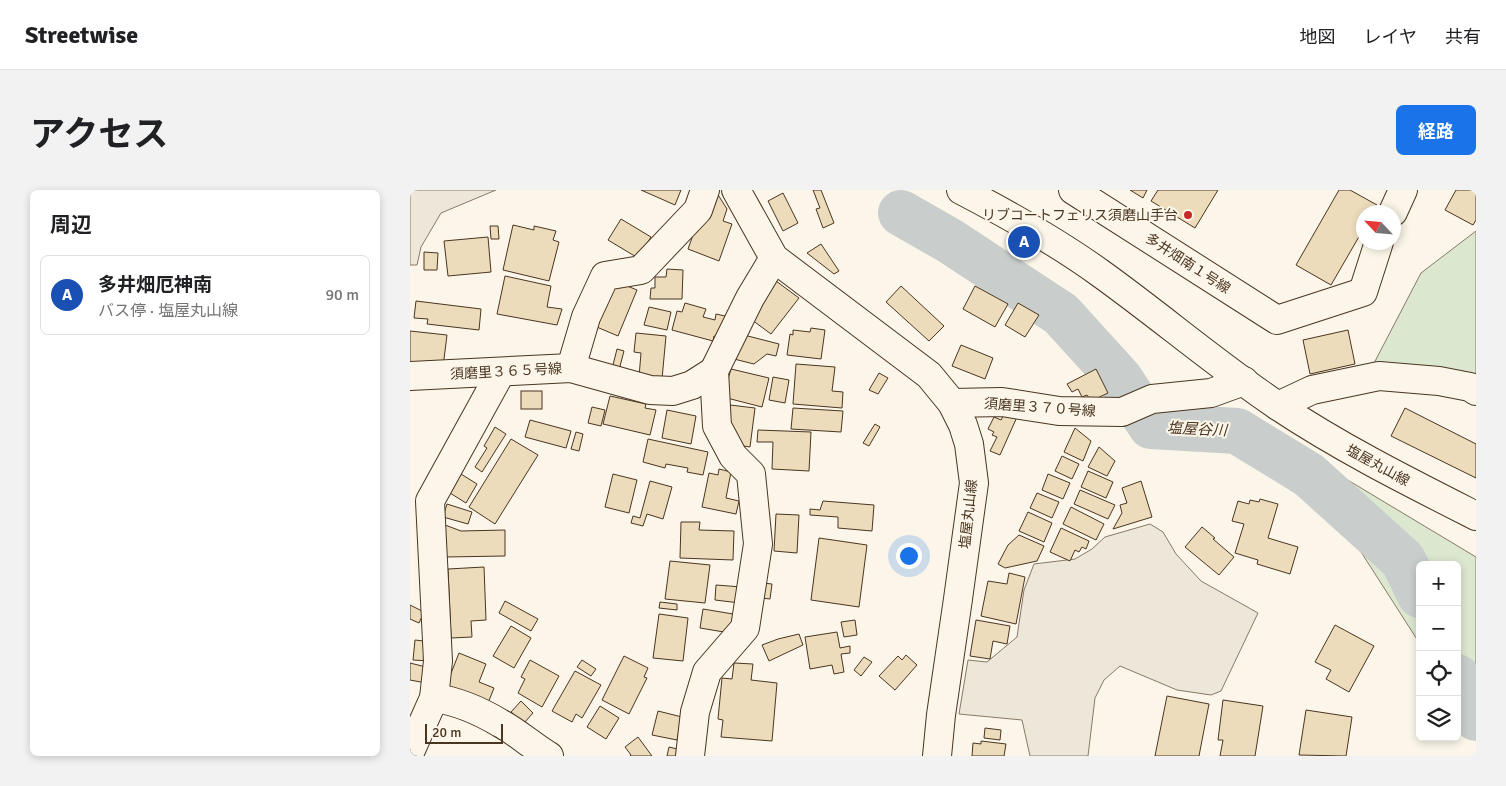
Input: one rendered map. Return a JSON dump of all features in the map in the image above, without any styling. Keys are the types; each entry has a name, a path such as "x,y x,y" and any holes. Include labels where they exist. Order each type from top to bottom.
{"street":[{"path":"570,368 586,317 605,276 641,270 698,210 705,190"},
{"name":"塩屋丸山線","path":"736,190 774,258 929,374 952,403 963,424 969,444 974,483 941,715 937,756"},
{"name":"多井畑南１号線","path":"1073,190 1277,320 1363,292 1376,250"},
{"path":"1396,205 1403,190"},
{"name":"塩屋丸山線","path":"966,191 1076,256 1278,406 1402,478 1476,516"},
{"path":"690,756 695,712 707,672 745,628 758,544 751,474 733,456 717,426 714,371 750,298 774,258"},
{"name":"須磨里３６５号線","path":"410,376 570,368 650,390 673,391 692,385 714,371"},
{"path":"410,752 434,698 438,661 430,501 501,372"},
{"path":"1278,406 1312,390 1378,376 1439,381 1470,387 1476,391"},
{"name":"須磨里３７０号線","path":"952,403 1002,402 1059,411 1122,412 1152,399 1211,393 1244,381"},
{"path":"434,698 452,701 501,723 531,746 549,756"}],"green space":[{"path":"1476,231 1476,383 1372,367 1421,273"},
{"path":"1331,470 1476,557 1476,728 1461,706 1461,561 1416,561 1416,638 1361,552"}],"shaded area":[{"path":"410,190 496,190 441,213 421,247 417,265 410,265"},
{"path":"1150,524 1163,532 1176,554 1201,581 1258,613 1221,691 1211,695 1177,690 1120,666 1104,680 1095,698 1088,756 1030,756 1022,720 959,714 968,660 987,662 1017,637 1024,590 1034,564 1075,559 1092,549 1105,537"}],"building":[{"path":"641,190 681,190 675,205"},
{"path":"709,190 715,190 727,209 723,221 732,224 719,261 688,249"},
{"path":"813,190 821,190 834,223 823,228 816,209 820,208"},
{"name":"リブコートフェリス須磨山手台","path":"1130,190 1147,190 1143,198"},
{"name":"リブコートフェリス須磨山手台","path":"1158,190 1218,190 1195,228 1151,201"},
{"path":"1339,190 1350,190 1377,205 1356,205 1356,242 1331,285 1296,265"},
{"path":"1456,190 1476,190 1476,220 1473,225 1445,210"},
{"path":"783,193 798,223 783,231 768,201"},
{"path":"621,219 651,237 638,258 608,240"},
{"path":"513,225 534,230 534,226 556,231 553,240 559,242 549,281 503,270"},
{"path":"490,226 498,226 499,239 491,239"},
{"path":"488,237 491,272 448,276 444,241"},
{"path":"821,244 839,271 834,274 807,253"},
{"path":"424,252 438,253 437,270 424,270"},
{"path":"667,269 683,270 682,299 650,299 651,288 655,288 655,277 666,277"},
{"path":"505,276 551,286 547,307 562,309 557,325 497,314"},
{"path":"615,281 637,290 618,336 592,325"},
{"path":"776,281 799,298 771,334 748,317"},
{"path":"901,286 944,326 929,341 886,302"},
{"path":"975,286 1008,304 995,327 963,309"},
{"path":"416,301 481,309 479,330 427,324 428,319 414,318"},
{"path":"685,303 706,309 703,317 715,320 716,314 725,316 720,338 714,336 713,341 672,330 677,311 682,312"},
{"path":"1018,303 1039,315 1025,337 1005,325"},
{"path":"649,307 671,312 667,330 644,325"},
{"path":"811,328 825,330 821,359 787,355 790,334 793,335 793,330 810,332"},
{"path":"1348,330 1355,364 1310,374 1303,340"},
{"path":"410,331 447,335 443,367 410,363"},
{"path":"636,333 666,336 662,379 639,377 641,353 634,352"},
{"path":"740,334 779,344 776,356 767,354 754,364 734,359"},
{"path":"961,345 993,358 985,379 952,366"},
{"path":"617,349 624,351 619,370 612,369"},
{"path":"796,364 835,367 832,391 843,392 842,408 793,404"},
{"path":"731,369 769,378 762,407 723,397"},
{"path":"1096,369 1108,393 1091,401 1087,395 1082,397 1078,389 1072,392 1067,384"},
{"path":"879,373 888,378 878,394 869,390"},
{"path":"773,377 789,380 785,403 769,400"},
{"path":"521,391 542,391 542,409 521,409"},
{"path":"610,396 646,404 645,408 656,410 650,435 603,424"},
{"path":"730,405 755,408 750,447 737,445 728,423"},
{"path":"592,407 605,410 601,426 588,423"},
{"path":"793,408 843,411 841,432 791,429"},
{"path":"1405,408 1476,444 1476,478 1391,436"},
{"path":"667,410 696,416 691,444 662,438"},
{"path":"1005,412 1017,417 1000,455 990,451 997,437 992,435 994,432 988,429 994,417 1001,420"},
{"path":"530,420 571,431 566,448 525,437"},
{"path":"875,424 880,427 869,446 863,443"},
{"path":"495,427 506,434 482,472 475,467 487,448 484,446"},
{"path":"1075,428 1091,441 1083,461 1064,452"},
{"path":"758,430 811,432 809,471 772,469 773,442 757,442"},
{"path":"576,432 583,434 579,451 571,449"},
{"path":"511,439 538,455 495,524 469,507"},
{"path":"648,439 708,452 703,475 687,472 688,468 666,464 665,468 643,462"},
{"path":"1099,447 1115,461 1107,476 1088,467"},
{"path":"1062,456 1079,464 1072,479 1055,471"},
{"path":"719,469 731,472 726,498 739,501 736,514 702,507 709,473 718,475"},
{"path":"1088,471 1113,482 1106,498 1081,487"},
{"path":"461,474 477,484 466,503 450,493"},
{"path":"613,474 637,480 629,513 605,507"},
{"path":"1048,474 1070,483 1063,499 1042,490"},
{"path":"650,481 672,487 663,519 647,514 643,526 631,523 633,516 640,518"},
{"path":"1141,481 1152,517 1113,529 1122,513 1120,505 1127,503 1122,488"},
{"path":"1080,490 1115,505 1108,519 1074,504"},
{"path":"1037,493 1059,502 1052,518 1030,508"},
{"path":"1260,499 1278,504 1268,538 1298,547 1290,574 1257,564 1258,560 1235,553 1244,524 1232,521 1238,501 1249,504 1250,500 1259,502"},
{"path":"823,501 874,505 872,531 838,528 838,517 810,515 810,509 820,510"},
{"path":"447,504 472,512 468,524 443,517"},
{"path":"1071,507 1104,524 1096,540 1063,524"},
{"path":"1028,512 1052,523 1044,542 1019,531"},
{"path":"776,514 799,515 797,553 774,551"},
{"path":"681,522 700,522 699,530 734,531 733,560 680,558"},
{"path":"445,525 461,531 505,530 505,556 445,557"},
{"path":"1202,527 1234,557 1219,575 1185,547"},
{"path":"1061,528 1089,541 1086,549 1082,547 1079,552 1075,550 1070,561 1050,552"},
{"path":"1019,535 1044,546 1037,561 1005,568 998,564 1008,545"},
{"path":"819,538 867,545 859,607 811,600"},
{"path":"670,561 710,565 705,603 665,599"},
{"path":"484,567 486,620 471,621 472,637 451,638 448,569"},
{"path":"1009,573 1025,577 1016,624 981,616 988,581 1007,584"},
{"path":"763,583 772,584 770,599 761,598"},
{"path":"716,585 742,587 740,603 715,600"},
{"path":"505,601 538,619 531,631 499,613"},
{"path":"660,602 677,604 677,610 659,608"},
{"path":"410,605 424,612 419,623 410,619"},
{"path":"703,609 733,614 730,633 700,628"},
{"path":"659,614 688,618 683,661 653,658"},
{"path":"855,620 857,635 844,637 841,622"},
{"path":"976,620 1010,626 1007,644 993,641 990,659 970,656"},
{"path":"1335,625 1374,646 1349,692 1326,679 1331,670 1315,662"},
{"path":"511,626 531,638 514,668 493,656"},
{"path":"837,632 840,648 850,646 850,653 841,654 844,672 834,674 832,665 810,669 805,637"},
{"path":"799,634 803,645 769,661 762,645"},
{"path":"415,640 432,642 430,661 413,660"},
{"path":"459,653 486,664 479,682 494,688 488,703 446,686"},
{"path":"906,655 917,665 895,690 879,676 898,656 902,660"},
{"path":"624,656 648,668 644,677 647,678 629,714 602,700"},
{"path":"864,657 872,662 861,676 854,670"},
{"path":"530,660 559,676 542,707 518,693 525,679 521,677"},
{"path":"582,660 596,669 591,676 577,667"},
{"path":"410,663 430,668 426,683 410,680"},
{"path":"734,663 753,664 751,680 777,683 772,741 721,737 723,720 718,719 722,678 732,679"},
{"path":"575,671 601,685 582,718 576,714 572,722 552,711"},
{"path":"1167,696 1209,704 1199,756 1155,756"},
{"path":"1223,700 1263,706 1255,756 1220,756 1223,740 1218,740"},
{"path":"521,701 533,713 524,723 511,712"},
{"path":"600,706 619,718 606,739 587,727"},
{"path":"1306,710 1352,717 1346,756 1299,755"},
{"path":"658,711 682,717 677,740 652,735"},
{"path":"985,728 1001,730 1000,740 984,738"},
{"path":"638,737 652,756 630,756 625,747"},
{"path":"981,741 1006,744 1004,756 972,756 973,743 981,744"},
{"path":"669,747 677,749 676,756 667,756"}],"waterway":[{"name":"塩屋谷川","path":"901,213 950,241 1061,314 1120,379 1151,426 1237,431 1309,475 1403,560 1416,587"},
{"name":"塩屋谷川","path":"1461,686 1476,718"}],"place":[{"name":"リブコートフェリス須磨山手台","path":"1188,215"},
{"name":"多井畑厄神南","path":"1024,242"}]}
